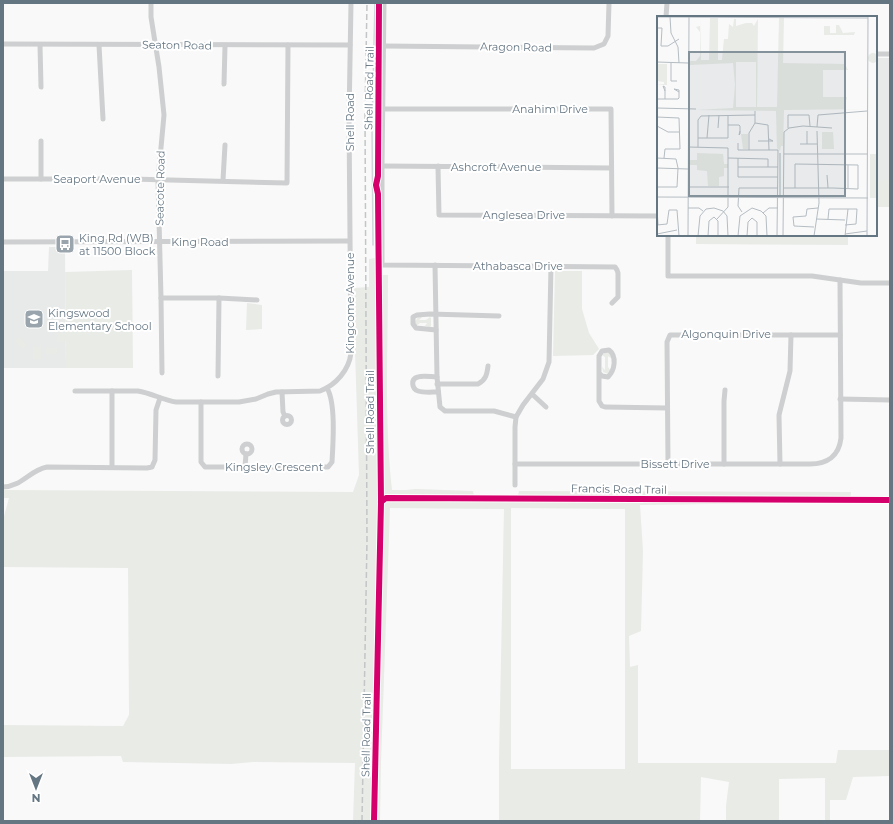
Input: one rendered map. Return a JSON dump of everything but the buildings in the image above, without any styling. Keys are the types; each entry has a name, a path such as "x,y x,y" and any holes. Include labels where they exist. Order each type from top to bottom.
{"street":[{"name":"Seacote Road","path":"151,3 151,17 159,67 164,115 158,180 162,373"},
{"name":"Shell Road","path":"349,242 351,3"},
{"path":"382,166 384,3"},
{"name":"Aragon Road","path":"384,46 594,48 604,44 608,36 609,3"},
{"path":"666,16 667,3"},
{"name":"Seaton Road","path":"3,44 224,46 350,45"},
{"path":"40,45 41,87"},
{"path":"99,45 103,119"},
{"name":"Seaport Avenue","path":"3,179 223,180 259,183 287,183 288,45"},
{"path":"224,46 224,84"},
{"path":"877,54 890,54"},
{"name":"Anahim Drive","path":"383,109 611,109 612,216"},
{"path":"41,141 41,179"},
{"path":"223,180 225,145"},
{"name":"Ashcroft Avenue","path":"382,166 611,168"},
{"name":"Athabasca Drive","path":"382,166 382,265 612,266 616,268 618,273 618,297 612,303"},
{"name":"Anglesea Drive","path":"438,166 438,215 657,216"},
{"path":"668,236 668,276 812,276 861,283 890,283"},
{"name":"King Road","path":"3,242 349,242"},
{"name":"Kingcome Avenue","path":"75,391 138,391 176,402 239,402 256,399 268,394 282,392 312,392 327,388 343,374 350,360 349,242"},
{"path":"435,265 438,404 445,410 494,412 516,417"},
{"path":"515,486 514,427 516,417 523,405 543,379 549,362 551,266"},
{"path":"840,280 840,399 890,400"},
{"path":"161,298 219,298 257,300"},
{"path":"218,376 219,298"},
{"path":"436,330 418,329 414,327 412,322 413,318 417,315 499,316"},
{"path":"780,464 779,415 790,371 791,334"},
{"name":"Algonquin Drive","path":"668,464 667,342 670,335 840,335"},
{"path":"600,374 602,376 608,376 613,370 614,358 612,352 609,350 604,350 600,355 600,374 600,401 602,406 667,408"},
{"path":"437,384 478,384 486,376 488,366"},
{"path":"437,376 417,377 413,380 412,385 414,389 418,391 438,392"},
{"name":"Kingsley Crescent","path":"201,402 201,457 203,465 209,467 325,467 331,465 332,457 332,400 327,388"},
{"path":"724,464 725,390"},
{"path":"112,391 112,467"},
{"path":"282,392 283,412 285,416"},
{"path":"532,394 546,407"},
{"path":"3,487 19,483 42,468 152,467 154,464 156,410 160,398"},
{"name":"Bissett Drive","path":"515,464 817,464 826,461 833,456 840,443 840,399"},
{"path":"245,467 246,454"},
{"path":"852,500 890,500"}],"shaded area":[{"path":"877,58 890,58 890,180 877,180"},
{"path":"877,180 890,180 890,207 877,207"},
{"path":"696,236 848,236 848,245 696,244"},
{"name":"Kingswood Elementary School","path":"49,247 65,247 66,368 4,368 3,271 48,271"},
{"path":"375,258 378,275 388,275 387,409 392,490 416,489 473,491 475,501 517,500 519,491 851,492 850,502 640,505 643,551 641,631 629,636 630,667 638,665 638,763 836,763 838,750 890,750 889,776 853,777 846,800 830,800 830,821 825,821 825,778 779,779 779,821 726,821 729,782 701,777 700,821 499,821 504,509 390,508 380,821 353,821 355,763 253,762 231,764 123,762 121,756 3,757 3,725 123,726 129,715 128,568 3,567 3,520 9,498 3,498 3,490 353,492 359,475 353,288 369,287 369,259","holes":["511,508 625,509 625,769 511,769"]},
{"path":"132,270 133,368 66,368 66,342 57,342 57,333 66,332 65,272"},
{"path":"555,271 582,271 582,309 589,333 599,349 593,355 553,356"},
{"path":"247,303 262,305 262,329 246,330"},
{"path":"418,317 422,317 419,320 426,320 430,317 431,326 425,326 427,323 420,323 416,326 415,322"},
{"path":"19,337 27,345 23,349 15,341"},
{"path":"33,347 41,347 41,359 33,359"},
{"path":"46,348 57,348 57,354 46,354"},
{"path":"605,352 610,353 612,359 608,356 608,367 611,371 608,374 603,372 602,367 605,370 605,357 602,355"}],"waterway":[{"path":"373,245 372,129 375,3"}],"railway":[{"path":"362,821 367,540 365,113 367,3"}],"cycle path":[{"name":"Shell Road Trail","path":"374,821 381,502 378,194 376,185 378,176 379,3"},
{"name":"Francis Road Trail","path":"381,502 386,498 890,500"}],"place":[{"name":"King Rd (WB) at 11500 Block","path":"65,244"},
{"name":"Kingswood Elementary School","path":"34,319"}]}
